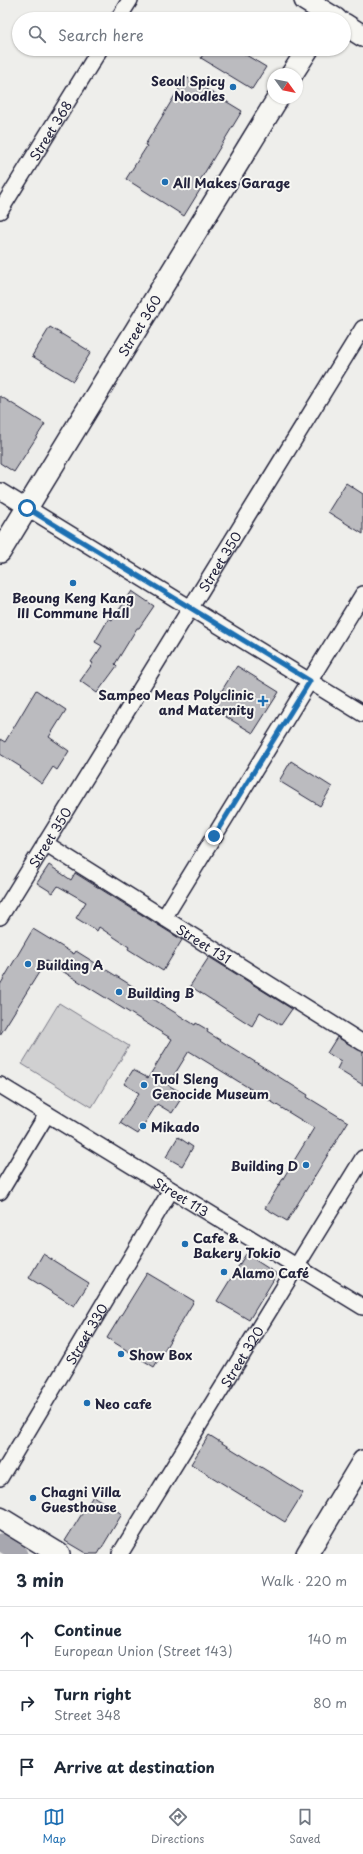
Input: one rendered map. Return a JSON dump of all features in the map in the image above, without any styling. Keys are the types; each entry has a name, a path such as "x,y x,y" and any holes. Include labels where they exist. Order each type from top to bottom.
{"street":[{"path":"122,12 130,0"},
{"path":"305,0 328,12"},
{"path":"351,27 363,36"},
{"name":"Street 368","path":"0,211 96,56"},
{"path":"296,68 304,56"},
{"name":"Street 360","path":"0,552 274,104"},
{"name":"Street 350","path":"0,917 363,328"},
{"path":"0,491 363,714"},
{"path":"164,918 363,594"},
{"name":"Street 131","path":"45,843 363,1043"},
{"name":"Street 113","path":"0,1084 363,1307"},
{"path":"0,1192 47,1114"},
{"name":"Street 320","path":"120,1554 295,1266 363,1158"},
{"name":"Street 330","path":"0,1478 171,1190"},
{"path":"307,1554 363,1462"},
{"path":"0,1518 59,1554"}],"shaded area":[{"path":"59,1003 129,1046 92,1107 22,1064"}],"building":[{"path":"202,56 248,56 266,67 252,89 201,58"},
{"path":"186,77 242,111 199,182 203,185 184,216 126,179 147,146 145,145"},
{"path":"50,327 91,352 73,381 32,356"},
{"path":"0,396 45,424 14,472 0,463"},
{"path":"346,483 363,494 363,534 328,512"},
{"path":"132,591 154,606 139,628 137,628 115,664 117,666 97,693 80,681 93,663 91,662 102,646 95,642 109,618 112,620"},
{"path":"237,666 279,692 253,733 211,708"},
{"path":"36,690 66,710 49,737 69,751 57,770 53,767 42,784 20,768 21,767 0,754 0,739 5,742"},
{"path":"291,761 332,787 320,806 279,781"},
{"path":"49,865 71,880 75,873 182,940 163,971 128,949 129,947 99,927 97,931 76,918 86,902 58,886 53,893 37,883"},
{"path":"33,929 74,954 76,951 195,1025 196,1023 208,1030 207,1032 308,1095 307,1097 348,1122 287,1221 265,1208 314,1128 189,1051 168,1085 184,1094 172,1113 157,1104 138,1134 120,1123 139,1093 124,1084 133,1070 148,1078 172,1039 46,961 0,1035 0,985"},
{"path":"209,957 292,1009 281,1025 260,1012 252,1026 190,986"},
{"path":"337,1037 363,1052 363,1085 337,1069 341,1061 327,1053"},
{"path":"178,1137 193,1147 182,1166 166,1157"},
{"path":"43,1254 89,1283 74,1306 29,1278"},
{"path":"246,1254 277,1274 249,1320 217,1301"},
{"path":"147,1273 194,1301 154,1367 107,1338"},
{"path":"209,1435 303,1493 285,1522 191,1464"},
{"path":"93,1496 122,1514 98,1554 87,1554 65,1541"}],"waterway":[{"path":"0,1542 19,1554"}],"place":[{"name":"Seoul Spicy Noodles","path":"233,87"},
{"name":"All Makes Garage","path":"165,182"},
{"name":"Beoung Keng Kang III Commune Hall","path":"73,583"},
{"name":"Sampeo Meas Polyclinic and Maternity","path":"263,701"},
{"name":"Building A","path":"28,964"},
{"name":"Building B","path":"119,992"},
{"name":"Tuol Sleng Genocide Museum","path":"144,1085"},
{"name":"Mikado","path":"143,1126"},
{"name":"Building D","path":"306,1165"},
{"name":"Cafe & Bakery Tokio","path":"185,1244"},
{"name":"Alamo Café","path":"224,1272"},
{"name":"Show Box","path":"121,1354"},
{"name":"Neo cafe","path":"87,1403"},
{"name":"Chagni Villa Guesthouse","path":"33,1498"}],"route":[{"path":"27,508 310,681 214,836"}]}
